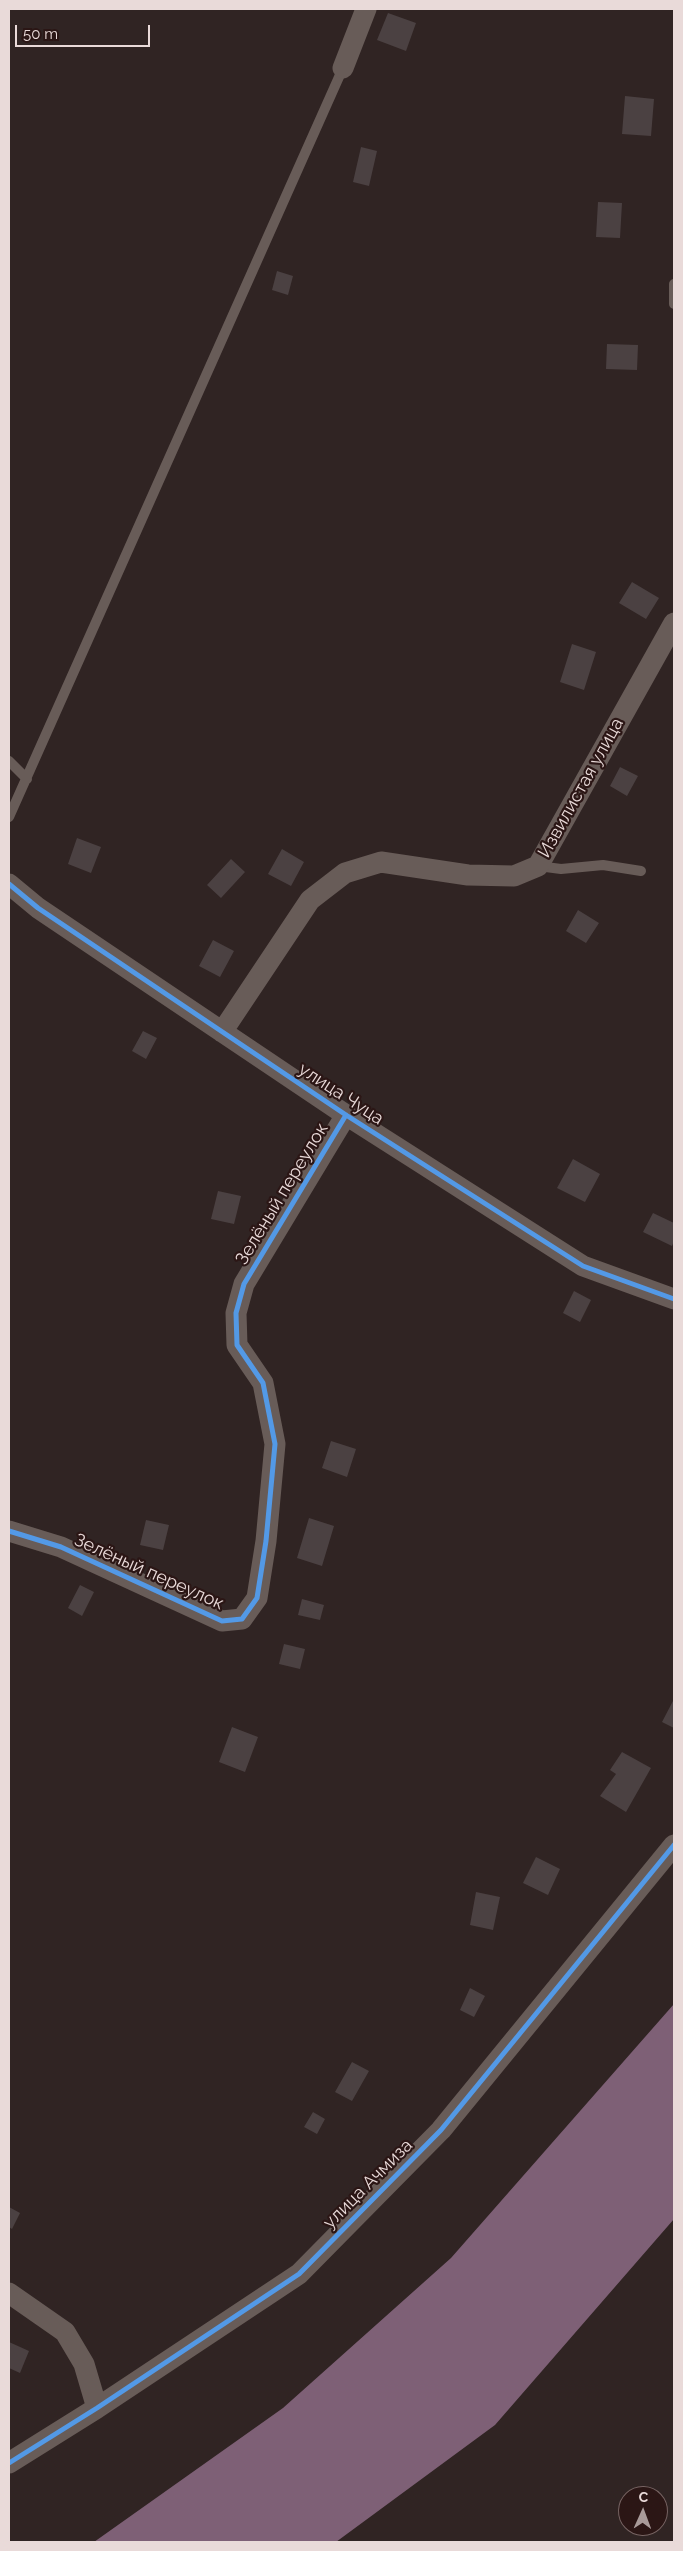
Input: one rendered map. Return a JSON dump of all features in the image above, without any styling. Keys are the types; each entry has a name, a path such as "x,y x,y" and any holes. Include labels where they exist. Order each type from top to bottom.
{"street":[{"path":"343,68 366,9"},
{"name":"Извилистая улица","path":"222,1032 310,900 345,873 381,862 468,875 514,876 538,866 674,623"},
{"name":"улица Чуца","path":"9,884 38,908 346,1115 583,1266 674,1299"},
{"name":"Зелёный переулок","path":"9,1531 60,1547 222,1621 242,1619 257,1598 266,1541 275,1444 263,1383 237,1345 236,1313 244,1284 346,1115"},
{"name":"улица Ачмиза","path":"9,2463 97,2408 299,2274 441,2130 674,1845"},
{"path":"9,2293 65,2332 84,2364 97,2408"}],"lane":[{"path":"9,817 343,68"},
{"path":"674,284 674,304"},
{"path":"9,760 27,780"},
{"path":"538,866 561,868 603,866 641,871"}],"shaded area":[{"path":"674,2004 674,2219 495,2425 336,2542 94,2542 283,2408 451,2258"}],"building":[{"path":"388,13 416,23 406,51 377,40"},
{"path":"625,96 654,99 651,136 622,134"},
{"path":"361,147 377,151 369,186 353,182"},
{"path":"598,202 622,203 620,238 596,237"},
{"path":"277,271 293,276 288,295 272,290"},
{"path":"607,344 638,345 637,370 606,369"},
{"path":"632,582 659,598 646,619 619,603"},
{"path":"572,644 596,652 584,690 560,682"},
{"path":"620,767 638,776 627,796 610,786"},
{"path":"77,838 101,847 91,873 68,864"},
{"path":"282,849 304,862 291,886 268,874"},
{"path":"231,859 245,872 221,898 207,885"},
{"path":"578,910 599,923 586,943 566,931"},
{"path":"213,940 234,951 220,977 199,966"},
{"path":"143,1031 157,1038 146,1059 132,1051"},
{"path":"573,1159 600,1174 585,1202 557,1188"},
{"path":"218,1191 241,1196 234,1224 211,1219"},
{"path":"653,1213 674,1223 674,1241 672,1246 643,1232"},
{"path":"574,1291 591,1300 580,1322 563,1313"},
{"path":"331,1441 356,1449 347,1477 322,1468"},
{"path":"309,1518 334,1526 322,1566 297,1558"},
{"path":"146,1520 169,1525 163,1550 140,1545"},
{"path":"80,1585 94,1592 82,1616 68,1608"},
{"path":"302,1599 324,1605 320,1620 298,1615"},
{"path":"284,1644 305,1649 300,1669 279,1664"},
{"path":"674,1699 674,1728 662,1722"},
{"path":"232,1727 258,1737 245,1772 219,1762"},
{"path":"622,1752 651,1768 626,1812 600,1796 616,1774 610,1770"},
{"path":"536,1857 560,1869 548,1895 523,1883"},
{"path":"476,1892 500,1897 493,1930 470,1925"},
{"path":"470,1988 485,1996 474,2017 460,2010"},
{"path":"352,2062 369,2071 352,2101 335,2092"},
{"path":"313,2112 325,2119 317,2134 304,2127"},
{"path":"9,2207 20,2213 12,2229 9,2227"},
{"path":"9,2342 29,2351 20,2373 9,2368"}],"cycle path":[{"path":"9,884 38,908 346,1115 583,1266 674,1299"},
{"path":"9,1531 61,1547 222,1621 242,1619 257,1598 266,1541 275,1444 263,1383 237,1345 236,1313 244,1284 346,1115"},
{"path":"9,2463 97,2408 299,2274 441,2130 674,1845"}]}
